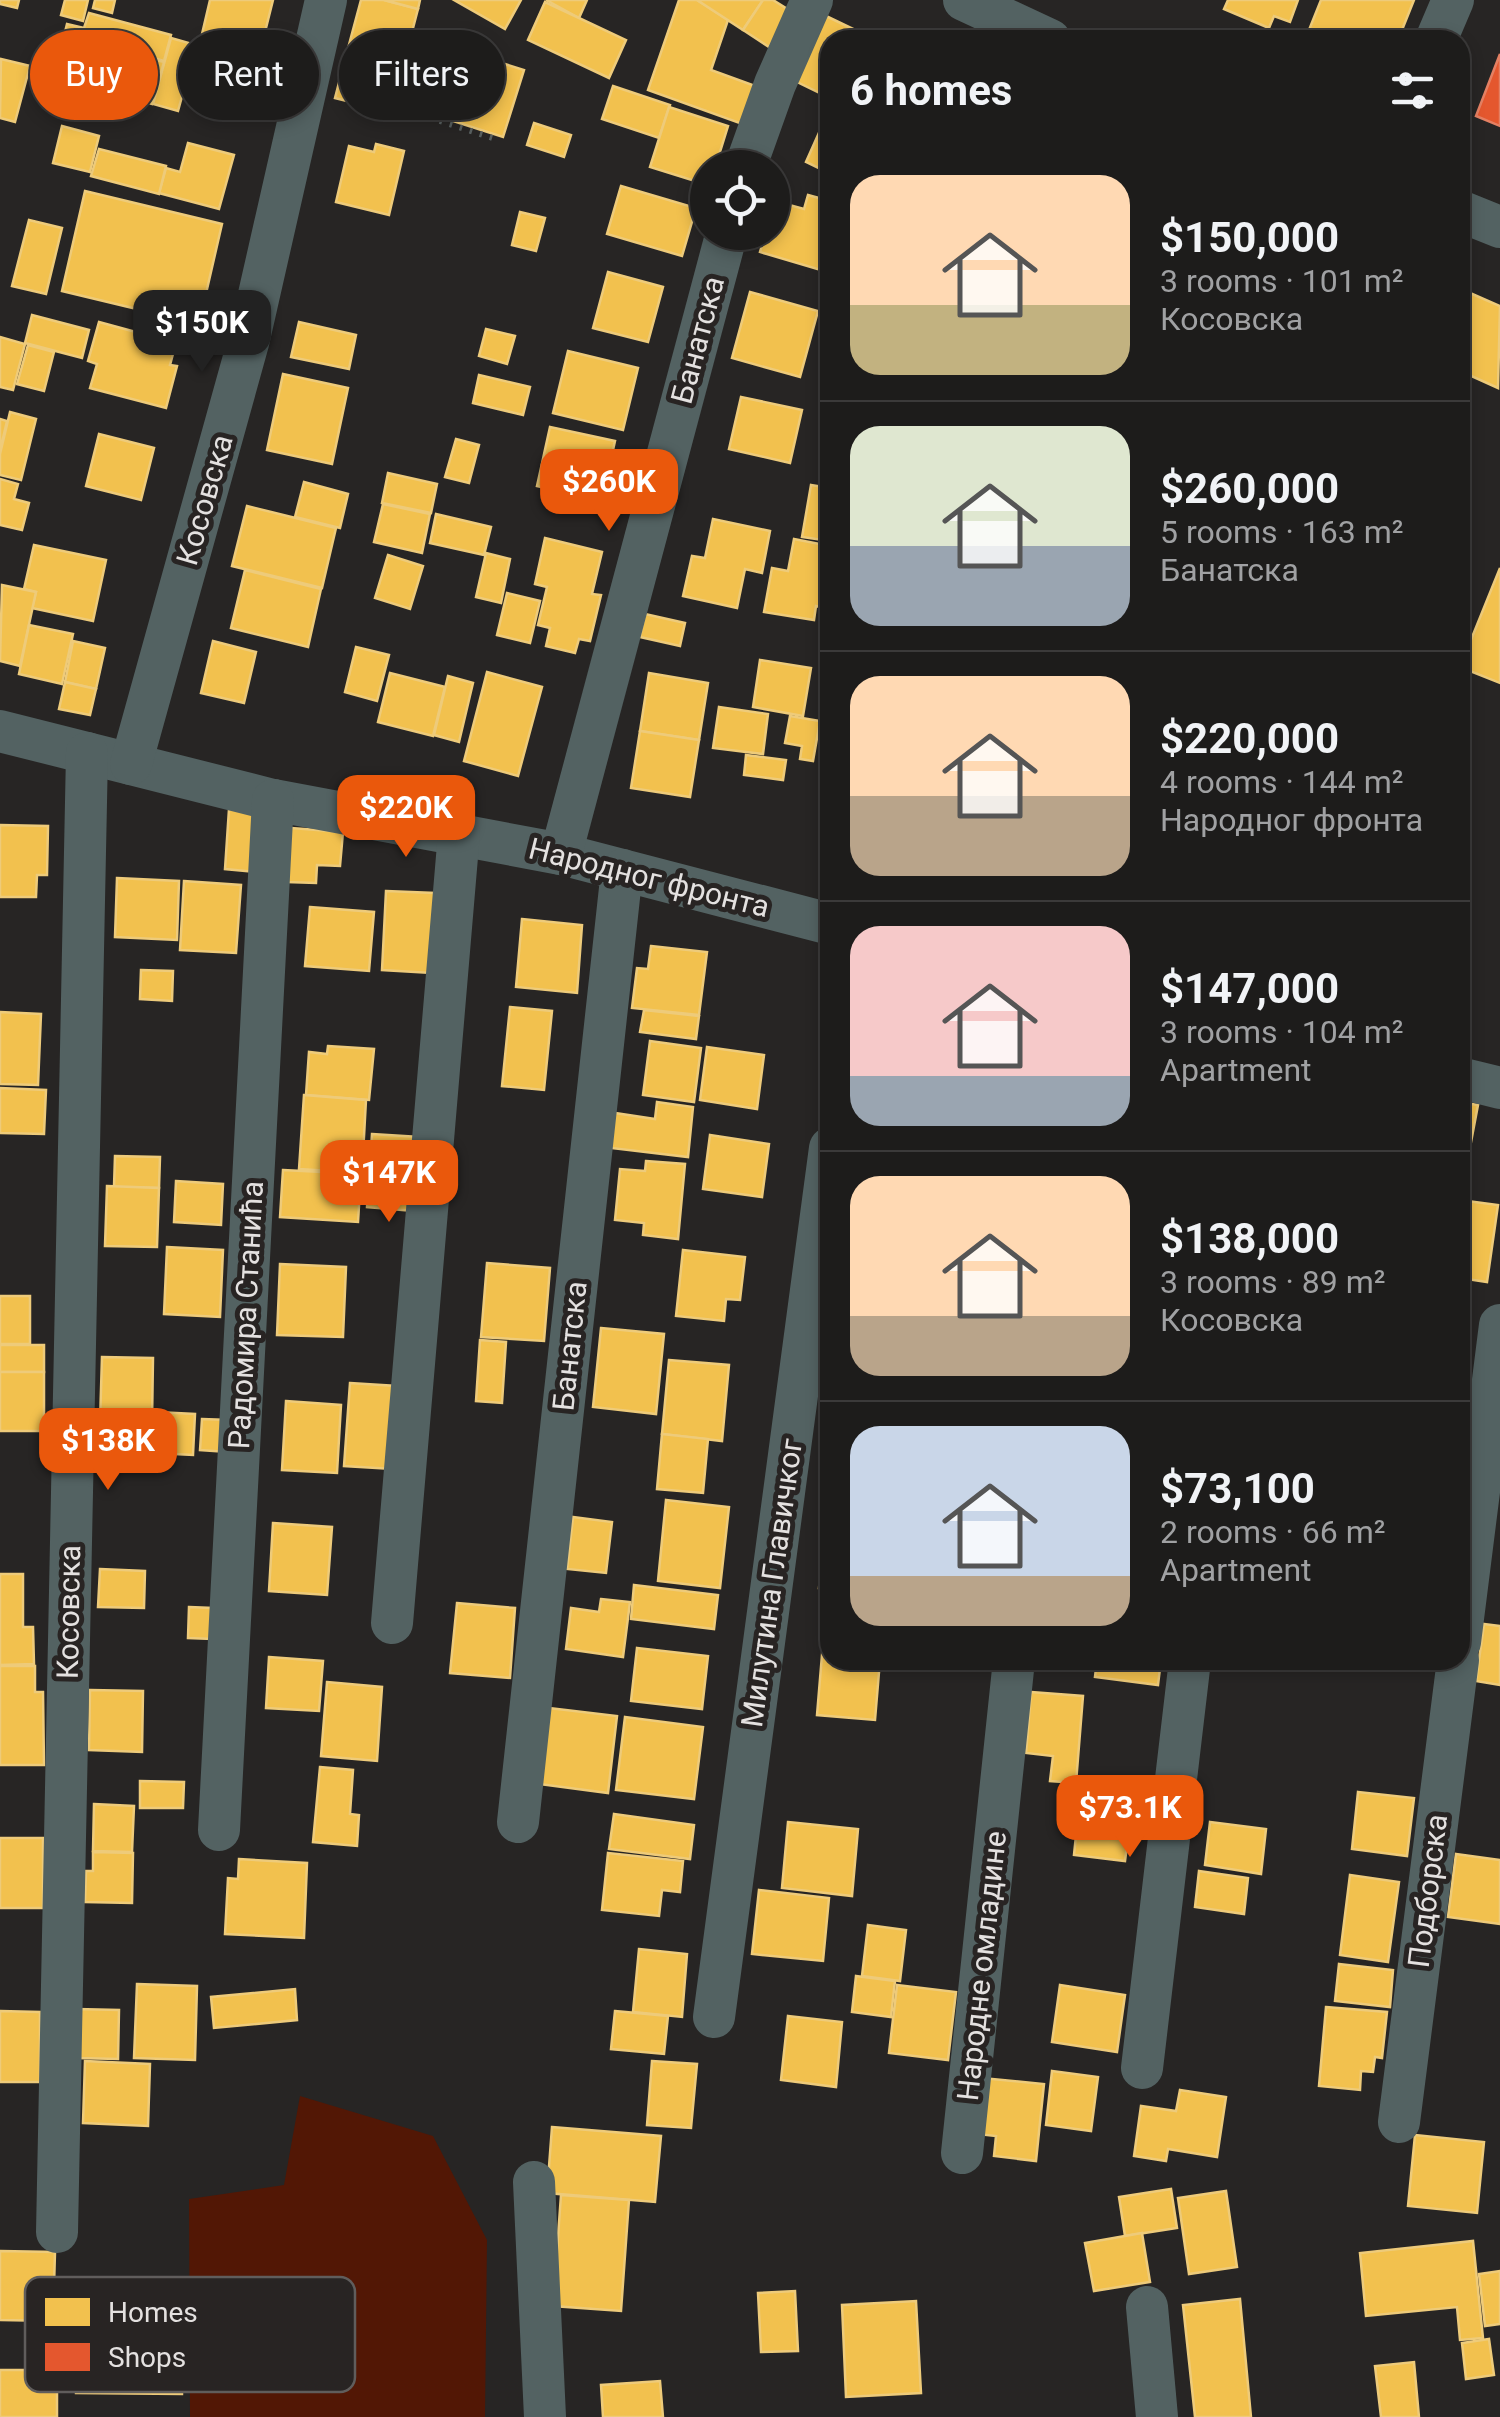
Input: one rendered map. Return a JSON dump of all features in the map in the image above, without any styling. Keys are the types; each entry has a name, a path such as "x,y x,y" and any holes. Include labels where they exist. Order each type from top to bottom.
{"street":[{"name":"Косовска","path":"131,764 248,343 326,0"},
{"path":"751,150 812,0"},
{"path":"1440,30 1453,0"},
{"path":"982,4 1031,30"},
{"path":"1470,215 1500,227"},
{"name":"Банатска","path":"561,854 722,250"},
{"name":"Народног фронта","path":"0,731 273,800 561,854 820,921"},
{"name":"Косовска","path":"57,2232 87,753"},
{"name":"Радомира Станића","path":"218,1830 273,800"},
{"path":"392,1622 458,833"},
{"name":"Банатска","path":"518,1822 622,870"},
{"path":"1470,1080 1500,1088"},
{"name":"Милутина Главичког","path":"714,2017 820,1223"},
{"path":"1470,1563 1500,1325"},
{"name":"Народне омладине","path":"962,2153 1013,1670"},
{"path":"1142,2068 1189,1670"},
{"name":"Подборска","path":"1399,2122 1457,1670"},
{"path":"534,2182 545,2417"},
{"path":"1147,2308 1157,2417"}],"path":[{"path":"437,120 499,140"}],"shaded area":[{"path":"300,2096 433,2136 487,2240 485,2417 190,2417 190,2392 355,2392 355,2277 189,2277 189,2199 284,2185"}],"building: Homes":[{"path":"0,0 19,0 17,8 0,4"},
{"path":"65,0 88,0 83,21 61,15"},
{"path":"95,0 115,0 112,13 93,8"},
{"path":"210,0 273,0 266,30 203,30"},
{"path":"361,0 384,0 418,9 413,30 353,30"},
{"path":"384,0 420,0 418,9"},
{"path":"454,0 521,0 505,29"},
{"path":"546,0 587,0 579,18"},
{"path":"679,0 697,0 728,20 711,70 758,87 745,125 648,90"},
{"path":"697,0 763,0 743,30"},
{"path":"763,0 773,0 792,12 769,47 743,30"},
{"path":"1228,0 1298,0 1290,22 1274,16 1269,28 1224,9"},
{"path":"1321,0 1414,0 1402,30 1309,30"},
{"path":"545,2 626,40 609,78 528,40"},
{"path":"89,13 152,30 66,30 67,24 84,28"},
{"path":"826,16 855,30 820,30 820,93 795,81"},
{"path":"158,32 171,35 164,61 158,59"},
{"path":"171,38 178,40 178,111 158,105 158,86"},
{"path":"1,59 30,66 15,122 0,118"},
{"path":"158,60 164,62 158,83"},
{"path":"505,64 524,70 503,137 450,120 505,120"},
{"path":"613,86 670,105 659,138 602,119"},
{"path":"669,107 728,126 721,150 690,150 690,179 650,167"},
{"path":"534,123 571,135 564,157 527,145"},
{"path":"62,126 99,136 90,172 53,163"},
{"path":"820,130 820,169 806,162"},
{"path":"188,143 234,155 219,209 159,193 166,168 180,172"},
{"path":"376,144 404,151 389,215 336,202 349,146 374,152"},
{"path":"99,149 166,166 159,194 91,176"},
{"path":"621,186 690,206 690,229 682,256 607,234"},
{"path":"85,191 222,224 199,324 62,291"},
{"path":"808,195 820,198 820,270 760,252 790,250 790,205 804,209"},
{"path":"520,212 545,218 536,251 512,245"},
{"path":"29,220 62,228 46,294 12,286"},
{"path":"608,272 663,287 648,342 593,328"},
{"path":"750,292 818,311 800,377 732,358"},
{"path":"1470,293 1500,306 1498,388 1470,375"},
{"path":"32,315 89,330 82,358 25,343"},
{"path":"99,322 176,343 170,365 177,366 166,408 90,388 97,364 88,361"},
{"path":"299,322 356,335 349,369 291,357"},
{"path":"486,329 515,336 507,364 479,356"},
{"path":"0,337 25,344 13,390 0,387"},
{"path":"28,345 54,352 44,391 17,384"},
{"path":"568,351 638,368 623,430 553,413"},
{"path":"283,374 348,388 332,464 267,450"},
{"path":"479,375 530,387 523,415 473,403"},
{"path":"741,397 802,410 790,463 729,449"},
{"path":"10,412 36,419 21,480 0,475 0,454"},
{"path":"0,419 7,421 0,451"},
{"path":"550,427 615,441 602,501 537,486"},
{"path":"99,434 154,448 141,500 86,486"},
{"path":"456,439 479,445 469,483 445,477"},
{"path":"388,473 437,484 431,513 382,503"},
{"path":"0,479 18,484 14,499 29,503 22,530 0,525"},
{"path":"304,482 348,494 340,528 295,517"},
{"path":"811,485 820,486 820,540 802,537"},
{"path":"383,504 430,514 422,553 374,542"},
{"path":"247,506 336,528 322,588 232,566"},
{"path":"436,514 491,527 484,555 430,543"},
{"path":"713,519 770,531 762,573 745,569 737,608 683,596 692,556 705,558"},
{"path":"545,538 602,552 592,594 601,595 590,641 579,639 575,653 546,646 550,628 538,625 547,587 535,584"},
{"path":"794,539 820,544 820,607 816,606 814,620 764,612 772,568 788,571"},
{"path":"34,545 106,560 93,621 32,608 36,592 24,589"},
{"path":"486,553 510,559 501,603 476,597"},
{"path":"388,555 423,566 410,609 375,598"},
{"path":"1500,568 1500,683 1470,671 1470,642"},
{"path":"245,570 321,589 308,647 231,628"},
{"path":"2,585 36,592 20,666 0,661"},
{"path":"507,593 540,601 530,643 497,635"},
{"path":"645,614 685,623 680,646 640,637"},
{"path":"29,625 73,634 62,684 19,674"},
{"path":"73,641 105,648 96,689 65,682"},
{"path":"213,641 256,652 244,703 201,693"},
{"path":"356,647 389,655 377,701 345,692"},
{"path":"760,660 811,668 803,716 753,707"},
{"path":"487,672 542,687 518,776 464,761"},
{"path":"390,673 445,687 433,736 378,722"},
{"path":"649,673 708,683 699,740 640,731"},
{"path":"448,676 473,683 459,742 434,735"},
{"path":"65,682 96,689 90,715 59,709"},
{"path":"719,707 768,714 763,754 713,748"},
{"path":"790,716 820,721 813,761 800,759 802,746 785,743"},
{"path":"640,731 699,740 690,797 631,788"},
{"path":"746,755 786,760 783,780 744,775"},
{"path":"229,809 261,812 257,872 225,869"},
{"path":"0,825 48,826 47,875 37,875 36,897 0,897"},
{"path":"291,828 343,832 340,866 317,865 316,883 287,882"},
{"path":"117,878 179,881 177,940 115,937"},
{"path":"184,881 241,885 236,953 180,950"},
{"path":"386,891 435,893 431,973 382,970"},
{"path":"310,907 374,912 369,971 305,966"},
{"path":"522,919 582,925 577,993 516,987"},
{"path":"651,946 707,952 699,1015 632,1008 637,968 648,969"},
{"path":"141,970 173,971 172,1001 140,999"},
{"path":"510,1007 552,1011 544,1090 502,1086"},
{"path":"644,1010 699,1016 696,1039 640,1032"},
{"path":"0,1012 41,1014 38,1085 0,1084"},
{"path":"650,1041 701,1048 694,1102 643,1095"},
{"path":"328,1046 374,1049 369,1100 306,1095 309,1052 327,1054"},
{"path":"707,1047 764,1055 757,1109 700,1100"},
{"path":"0,1088 46,1090 44,1134 0,1133"},
{"path":"304,1095 366,1100 362,1173 299,1169"},
{"path":"657,1102 693,1107 688,1157 611,1148 615,1113 655,1119"},
{"path":"1470,1104 1478,1105 1470,1147"},
{"path":"372,1134 419,1137 413,1211 367,1207"},
{"path":"710,1135 769,1144 762,1197 703,1189"},
{"path":"115,1156 160,1157 159,1188 114,1187"},
{"path":"646,1161 685,1164 678,1239 643,1235 644,1223 615,1220 620,1169 645,1171"},
{"path":"283,1170 361,1174 358,1222 280,1217"},
{"path":"176,1181 223,1184 221,1225 174,1222"},
{"path":"107,1186 159,1188 157,1247 105,1246"},
{"path":"1470,1201 1498,1205 1487,1282 1470,1279"},
{"path":"167,1247 223,1250 220,1317 164,1314"},
{"path":"683,1250 745,1257 740,1300 726,1299 724,1321 676,1316"},
{"path":"487,1263 550,1268 544,1341 481,1337"},
{"path":"280,1264 346,1267 343,1337 277,1335"},
{"path":"0,1296 30,1296 30,1344 0,1344"},
{"path":"601,1328 664,1334 656,1414 593,1407"},
{"path":"480,1340 506,1342 502,1403 476,1401"},
{"path":"0,1345 44,1345 44,1372 0,1372"},
{"path":"102,1357 153,1358 152,1423 100,1422"},
{"path":"669,1360 729,1365 722,1441 662,1434"},
{"path":"0,1372 44,1372 44,1431 0,1431"},
{"path":"350,1383 397,1386 392,1469 344,1466"},
{"path":"286,1401 341,1405 337,1473 282,1470"},
{"path":"156,1412 195,1414 193,1455 154,1453"},
{"path":"202,1419 229,1420 227,1452 200,1450"},
{"path":"662,1434 708,1439 703,1493 657,1489"},
{"path":"666,1500 729,1507 720,1588 658,1581"},
{"path":"573,1517 612,1522 606,1573 567,1569"},
{"path":"273,1523 332,1527 327,1595 269,1591"},
{"path":"100,1569 145,1571 144,1608 98,1607"},
{"path":"0,1574 23,1574 23,1627 33,1627 34,1664 0,1665"},
{"path":"634,1585 718,1595 714,1629 631,1619"},
{"path":"601,1599 630,1602 623,1657 566,1649 571,1608 599,1612"},
{"path":"457,1603 515,1608 510,1678 450,1673"},
{"path":"189,1607 213,1608 212,1639 188,1638"},
{"path":"1484,1624 1500,1626 1500,1685 1476,1681"},
{"path":"637,1648 708,1656 702,1709 631,1701"},
{"path":"269,1657 323,1661 319,1711 266,1708"},
{"path":"0,1666 35,1666 35,1692 43,1692 44,1765 0,1765"},
{"path":"821,1670 879,1670 875,1720 817,1715"},
{"path":"1096,1670 1160,1670 1158,1685 1095,1677"},
{"path":"327,1682 382,1687 377,1761 321,1756"},
{"path":"90,1690 143,1691 142,1752 89,1750"},
{"path":"1031,1692 1083,1696 1076,1783 1050,1781 1053,1756 1026,1753"},
{"path":"549,1708 617,1716 608,1793 539,1784"},
{"path":"625,1717 703,1727 694,1799 616,1790"},
{"path":"320,1767 353,1770 350,1814 359,1815 357,1846 313,1842"},
{"path":"140,1781 184,1782 183,1808 140,1808"},
{"path":"1081,1787 1134,1793 1125,1861 1074,1855"},
{"path":"1358,1792 1414,1798 1407,1856 1352,1849"},
{"path":"94,1804 134,1806 132,1852 93,1851"},
{"path":"614,1814 694,1825 690,1859 609,1849"},
{"path":"788,1822 858,1829 852,1896 782,1888"},
{"path":"1210,1822 1266,1829 1261,1874 1205,1865"},
{"path":"0,1838 43,1838 43,1908 0,1908"},
{"path":"93,1852 133,1853 132,1903 85,1902 86,1871 93,1871"},
{"path":"608,1853 683,1861 680,1892 662,1890 659,1916 602,1910"},
{"path":"1456,1854 1500,1860 1500,1924 1448,1917"},
{"path":"239,1859 307,1863 304,1938 225,1934 228,1878 238,1879"},
{"path":"1199,1871 1248,1878 1244,1914 1195,1907"},
{"path":"1350,1875 1399,1882 1388,1962 1340,1955"},
{"path":"759,1890 829,1898 823,1961 752,1954"},
{"path":"868,1925 906,1930 900,1981 862,1976"},
{"path":"639,1949 687,1954 682,2017 633,2012"},
{"path":"1339,1964 1393,1970 1390,2007 1335,2001"},
{"path":"856,1976 895,1981 891,2017 852,2012"},
{"path":"137,1984 197,1986 195,2060 134,2058"},
{"path":"897,1985 956,1992 948,2060 889,2053"},
{"path":"1060,1985 1125,1995 1117,2052 1052,2042"},
{"path":"295,1989 297,2020 214,2028 211,1997"},
{"path":"1326,2007 1387,2012 1382,2058 1375,2057 1373,2072 1361,2071 1360,2090 1319,2086"},
{"path":"76,2009 119,2010 118,2059 76,2058"},
{"path":"0,2011 40,2012 40,2082 0,2082"},
{"path":"615,2011 668,2016 664,2054 611,2049"},
{"path":"788,2016 842,2022 836,2087 781,2080"},
{"path":"85,2061 150,2064 148,2126 83,2123"},
{"path":"652,2061 697,2064 691,2128 647,2125"},
{"path":"1052,2071 1098,2077 1091,2131 1046,2125"},
{"path":"982,2078 1044,2084 1036,2161 994,2156 996,2136 977,2134"},
{"path":"1180,2090 1226,2097 1217,2157 1168,2149 1166,2161 1134,2156 1141,2106 1176,2111"},
{"path":"552,2127 661,2136 655,2202 547,2193"},
{"path":"1415,2135 1484,2142 1477,2213 1408,2206"},
{"path":"1171,2189 1177,2228 1125,2236 1119,2197"},
{"path":"1226,2191 1237,2267 1189,2274 1178,2198"},
{"path":"561,2195 629,2200 621,2311 553,2306"},
{"path":"1142,2233 1150,2282 1094,2291 1085,2243"},
{"path":"1473,2241 1483,2338 1460,2340 1457,2307 1366,2316 1360,2253"},
{"path":"0,2251 55,2252 54,2277 25,2277 25,2320 0,2320"},
{"path":"1500,2271 1500,2324 1485,2326 1479,2274"},
{"path":"795,2291 798,2351 761,2352 758,2293"},
{"path":"1240,2299 1251,2417 1195,2417 1183,2305"},
{"path":"916,2301 921,2393 846,2397 842,2305"},
{"path":"1489,2339 1494,2375 1466,2379 1462,2343"},
{"path":"1414,2362 1419,2417 1381,2417 1375,2366"},
{"path":"0,2370 25,2370 25,2392 57,2392 57,2417 0,2417"},
{"path":"660,2381 663,2417 603,2417 601,2385"},
{"path":"76,2392 182,2392 182,2394"}],"building: Shops":[{"path":"1500,54 1500,126 1476,116"}]}
